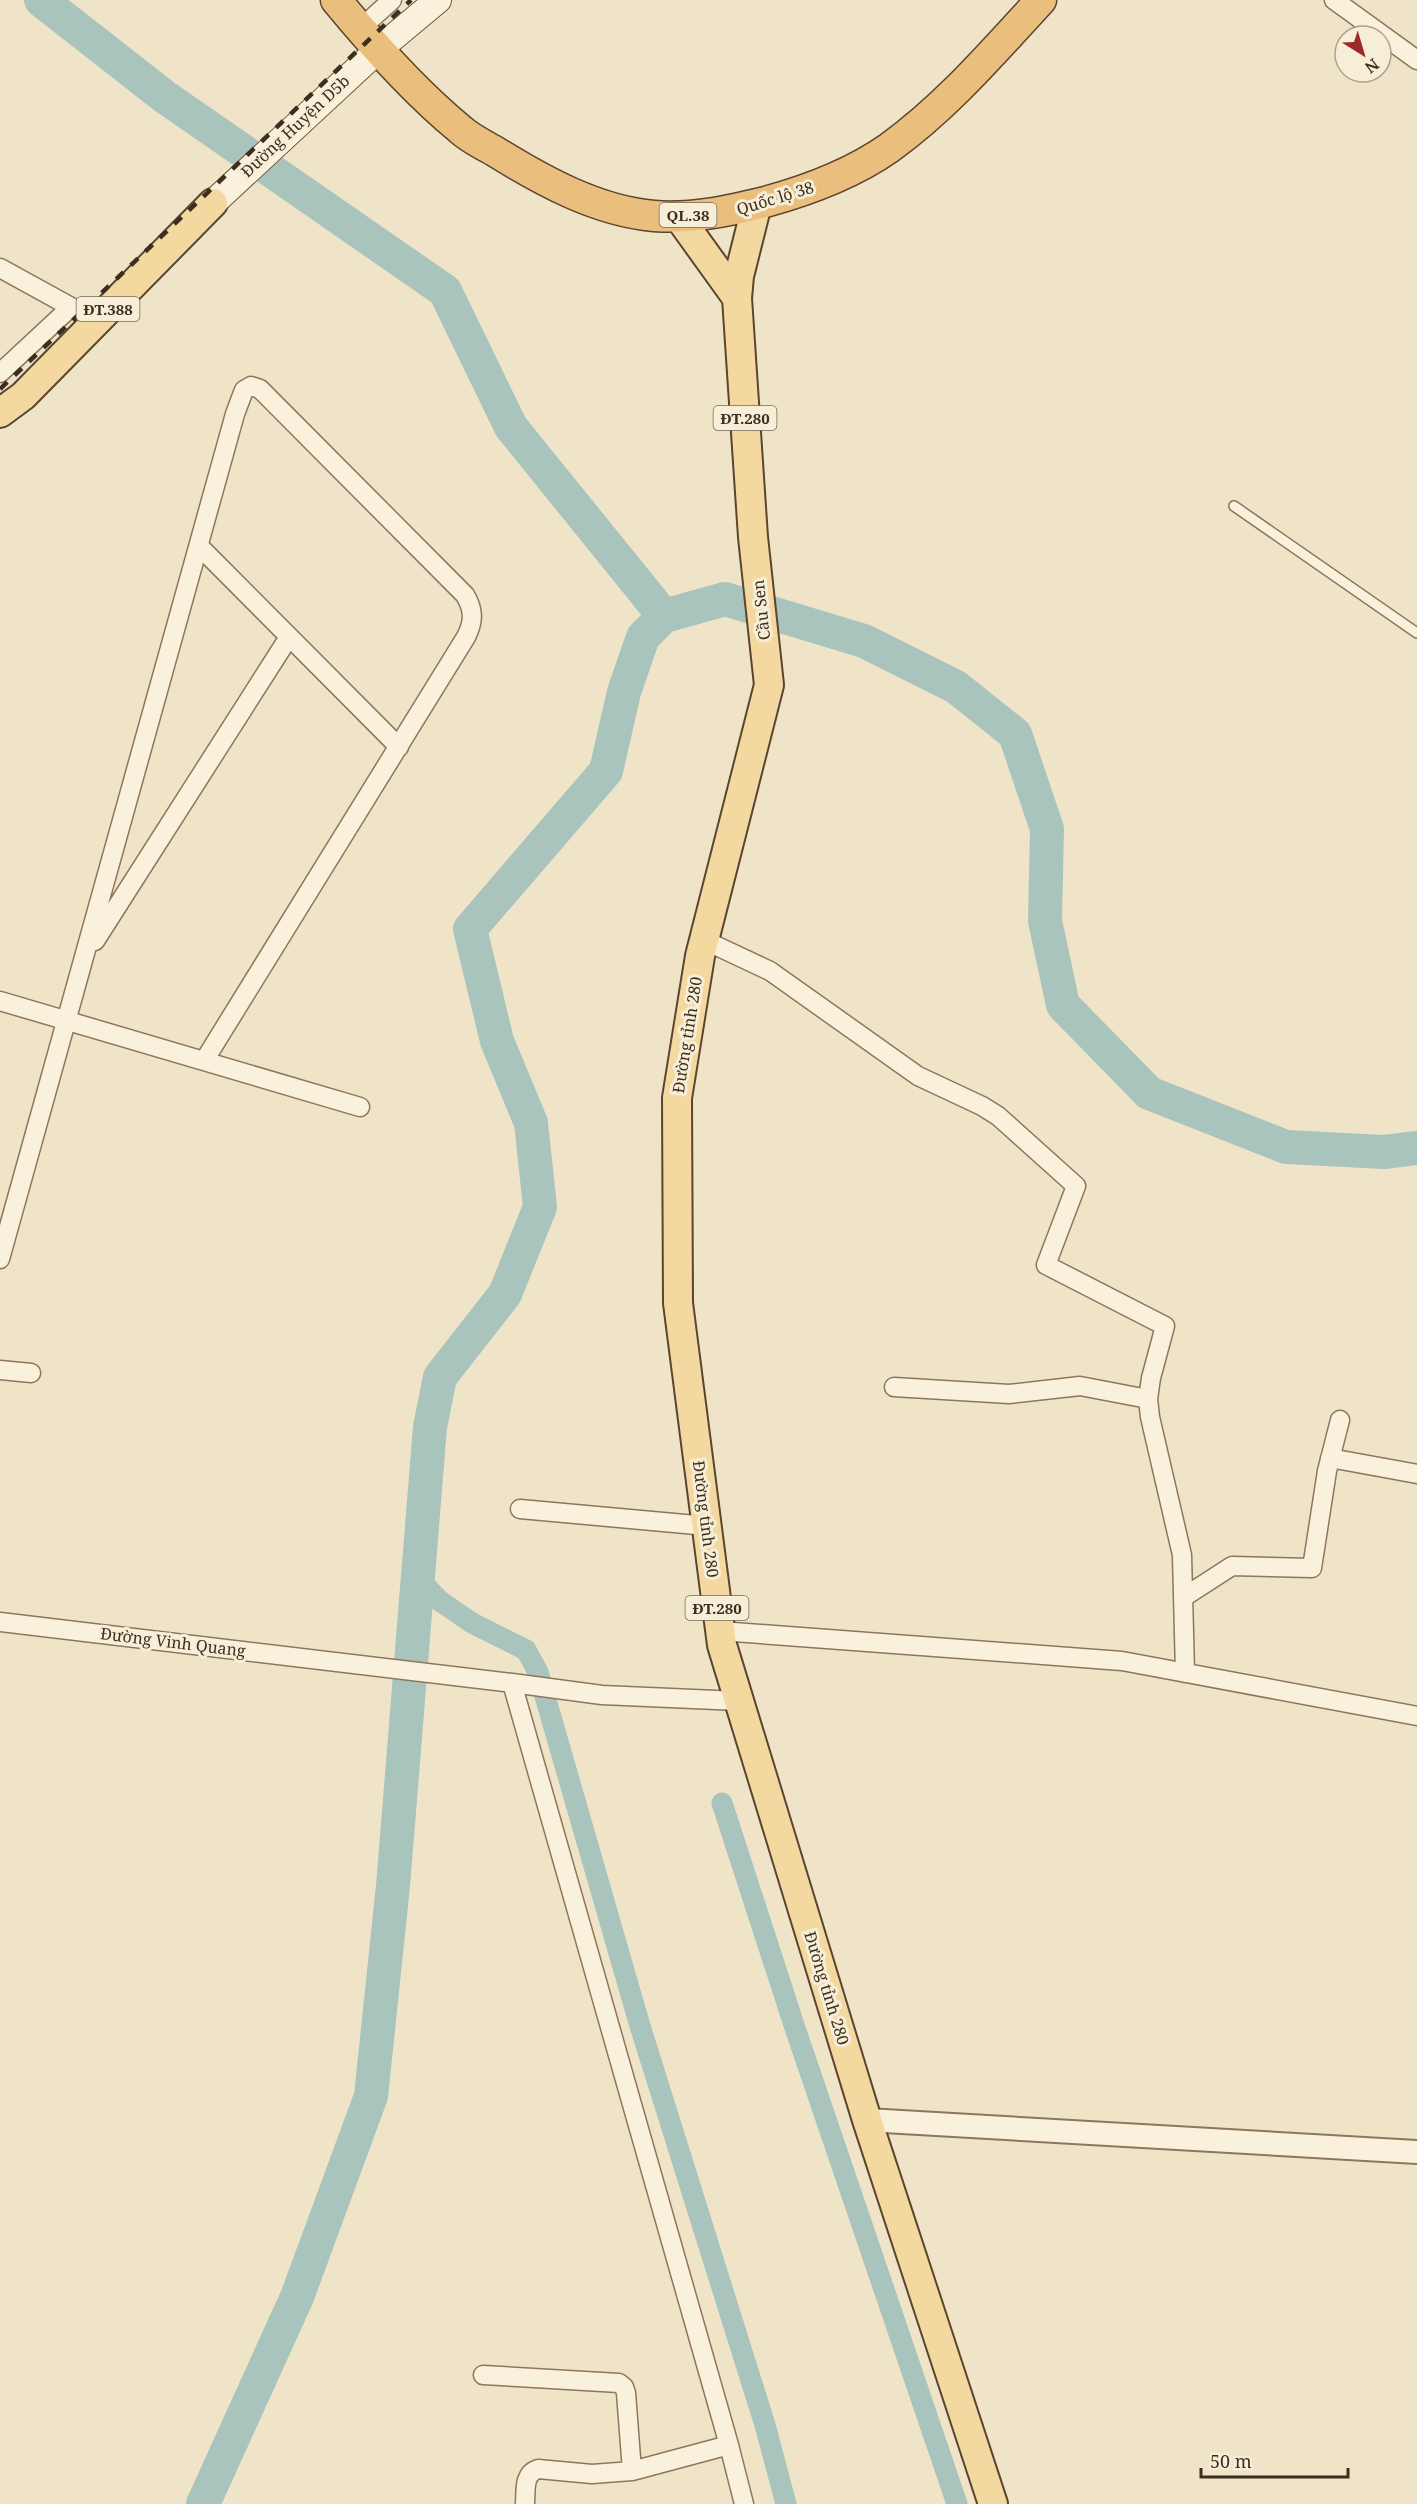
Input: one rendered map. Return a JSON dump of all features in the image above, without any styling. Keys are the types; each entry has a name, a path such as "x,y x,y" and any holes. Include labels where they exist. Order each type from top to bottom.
{"highway":[{"name":"Quốc lộ 38","path":"336,0 369,39 462,131 530,173 585,198 623,212 655,216 718,214 826,183 862,165 922,122 968,80 1041,0"}],"main road":[{"name":"Đường Huyện D5b","path":"213,203 291,129 369,39 438,0"},
{"name":"ĐT.388","path":"0,413 22,396 213,203"},
{"name":"ĐT.280","path":"737,298 739,276 757,204"},
{"path":"678,216 737,298"},
{"name":"Cầu Sen","path":"737,298 753,537 769,683"},
{"name":"Đường tỉnh 280","path":"769,683 704,939 677,1098 678,1291 722,1645 867,2120 993,2504"}],"street":[{"path":"369,39 392,0"},
{"path":"1334,0 1417,60"},
{"path":"0,267 71,307 0,373"},
{"path":"0,1259 235,414 244,390 251,386 260,389 465,595 472,606 472,626 204,1061"},
{"path":"199,546 399,747"},
{"path":"84,958 289,637"},
{"path":"704,939 770,971 918,1076 998,1116 1076,1186 1046,1265 1165,1326 1148,1399 1150,1417 1182,1555 1185,1673"},
{"path":"0,1001 360,1107"},
{"path":"0,1370 32,1373"},
{"path":"894,1387 1010,1394 1080,1386 1148,1399"},
{"path":"1184,1597 1232,1566 1312,1568 1330,1458 1340,1420"},
{"path":"1330,1458 1417,1474"},
{"path":"520,1509 707,1526"},
{"name":"Đường Vinh Quang","path":"0,1622 346,1662 602,1695 739,1701"},
{"path":"720,1631 1122,1661 1417,1716"},
{"path":"512,1683 744,2504"},
{"path":"867,2120 1417,2152"},
{"path":"483,2375 619,2383 624,2387 626,2393 632,2471"},
{"path":"525,2504 526,2478 538,2469 592,2474 632,2471 729,2445"}],"lane":[{"path":"1234,506 1417,633"}],"waterway":[{"path":"41,0 165,97 445,291 511,427 664,616"},
{"path":"203,2504 297,2297 371,2096 393,1886 430,1427 440,1377 505,1294 540,1207 531,1123 497,1041 470,929 606,771 624,692 643,637 664,616 725,599 864,641 956,687 1015,734 1047,829 1045,921 1063,1005 1149,1093 1286,1147 1384,1152 1417,1148"},
{"path":"417,1577 440,1601 472,1623 526,1650 538,1672 640,2026 765,2425 786,2504"},
{"path":"722,1803 795,2028 957,2504"}],"railway":[{"path":"0,389 411,0"}]}
